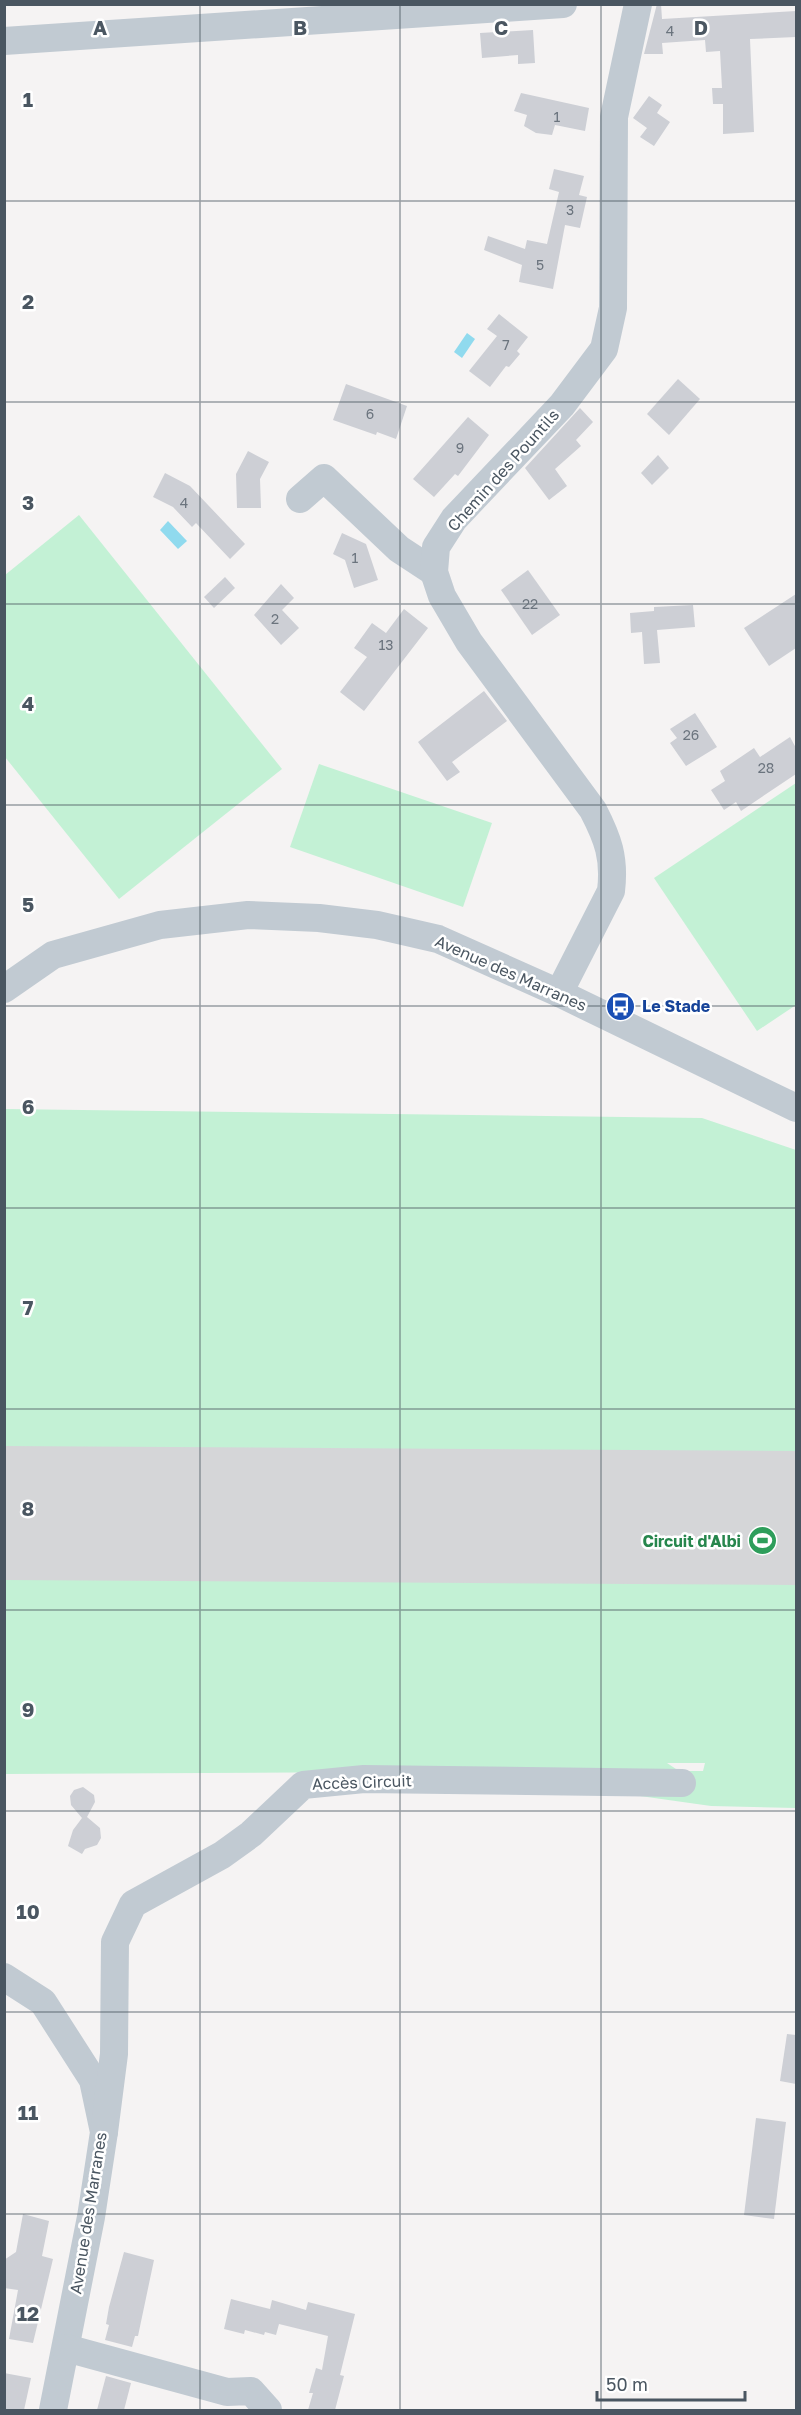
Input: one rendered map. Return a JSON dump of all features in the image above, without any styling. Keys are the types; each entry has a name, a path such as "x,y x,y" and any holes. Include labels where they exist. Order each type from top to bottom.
{"street":[{"path":"4,41 563,4"},
{"name":"Chemin des Pountils","path":"559,993 580,941 613,874 609,839 593,810 469,642 442,596 434,572 436,547 454,519 562,405 604,349 613,308 614,117 638,4"},
{"path":"300,499 324,478 399,549 434,572"},
{"name":"Avenue des Marranes","path":"4,989 53,955 160,925 249,915 319,918 365,924 438,939 559,993 796,1108"},
{"name":"Accès Circuit","path":"104,2132 114,2054 115,1942 133,1904 222,1855 251,1834 303,1785 364,1779 682,1783"},
{"name":"Avenue des Marranes","path":"4,1977 43,2002 93,2080 104,2132 91,2217 53,2410"},
{"path":"66,2348 227,2392 251,2391 268,2410"}],"green space":[{"path":"79,515 282,769 119,899 5,757 5,575"},
{"path":"319,764 492,823 463,907 290,847"},
{"path":"796,783 796,1005 757,1031 654,878"},
{"path":"5,1109 702,1118 796,1150 796,1808 711,1806 569,1786 374,1772 5,1774 5,1559 728,1562 726,1471 5,1464","holes":["667,1763 705,1763 703,1771 679,1771"]}],"water":[{"path":"467,333 475,339 462,358 454,352"},
{"path":"168,521 187,541 178,549 160,530"}],"building":[{"path":"657,4 661,4 662,19 796,11 796,37 750,39 754,132 723,134 723,104 713,104 712,88 722,88 720,51 706,52 705,40 662,43 663,54 644,54"},
{"path":"533,30 535,63 518,64 518,55 482,58 480,33"},
{"path":"521,93 589,108 585,131 555,125 552,135 536,133 524,126 527,115 514,111"},
{"path":"649,96 662,105 657,113 670,122 654,146 640,137 647,128 633,118"},
{"path":"554,169 584,176 579,195 587,197 580,228 565,225 553,289 519,282 522,265 484,250 488,236 525,249 527,240 547,244 559,192 549,189"},
{"path":"499,314 528,337 517,351 520,354 509,367 506,366 490,387 469,371 497,336 487,329"},
{"path":"678,379 700,399 669,435 647,414"},
{"path":"346,384 407,406 396,439 377,432 376,435 333,420"},
{"path":"580,408 593,422 576,440 581,446 555,469 567,486 549,500 525,468"},
{"path":"468,417 489,435 458,476 455,474 434,497 413,479"},
{"path":"248,451 269,462 260,479 261,508 237,508 236,474"},
{"path":"658,455 669,468 652,485 641,473"},
{"path":"165,473 190,486 245,544 230,559 196,523 192,527 173,507 153,497"},
{"path":"342,533 366,544 378,580 354,588 345,560 333,554"},
{"path":"528,570 560,615 532,635 501,590"},
{"path":"225,577 235,588 214,608 204,597"},
{"path":"281,584 294,598 282,610 299,628 281,645 254,615"},
{"path":"796,594 796,648 769,666 744,628"},
{"path":"693,605 695,627 657,630 660,663 644,664 642,632 631,633 630,613 654,611 654,607"},
{"path":"404,609 428,628 364,711 340,692 367,657 354,648 372,623 386,633"},
{"path":"484,691 507,721 452,762 460,772 447,781 418,742"},
{"path":"695,713 717,747 686,766 670,743 677,738 670,729"},
{"path":"790,737 796,748 796,774 741,811 736,802 724,810 711,790 725,781 720,771 754,748 760,757"},
{"path":"83,1787 94,1795 95,1802 87,1817 100,1828 101,1838 97,1845 85,1849 82,1854 68,1846 73,1830 82,1818 71,1805 70,1796 74,1790"},
{"path":"787,2034 796,2035 796,2084 780,2081"},
{"path":"756,2118 786,2122 774,2219 744,2215"},
{"path":"23,2214 49,2221 42,2256 53,2259 33,2343 9,2339 18,2290 4,2288 4,2260 16,2252"},
{"path":"124,2252 154,2260 138,2336 135,2336 132,2347 105,2340 109,2325 106,2324 109,2307"},
{"path":"231,2299 270,2309 272,2300 306,2310 308,2302 355,2314 340,2375 344,2376 335,2410 308,2410 313,2393 309,2393 316,2368 322,2370 328,2336 279,2324 276,2335 265,2332 264,2335 245,2330 244,2334 224,2329"},
{"path":"4,2373 31,2378 24,2410 4,2410"},
{"path":"106,2376 131,2383 124,2410 97,2410"}],"runway":[{"path":"4,1513 796,1518"}],"place":[{"name":"Le Stade","path":"621,1006"},
{"name":"Circuit d'Albi","path":"762,1541"}]}
